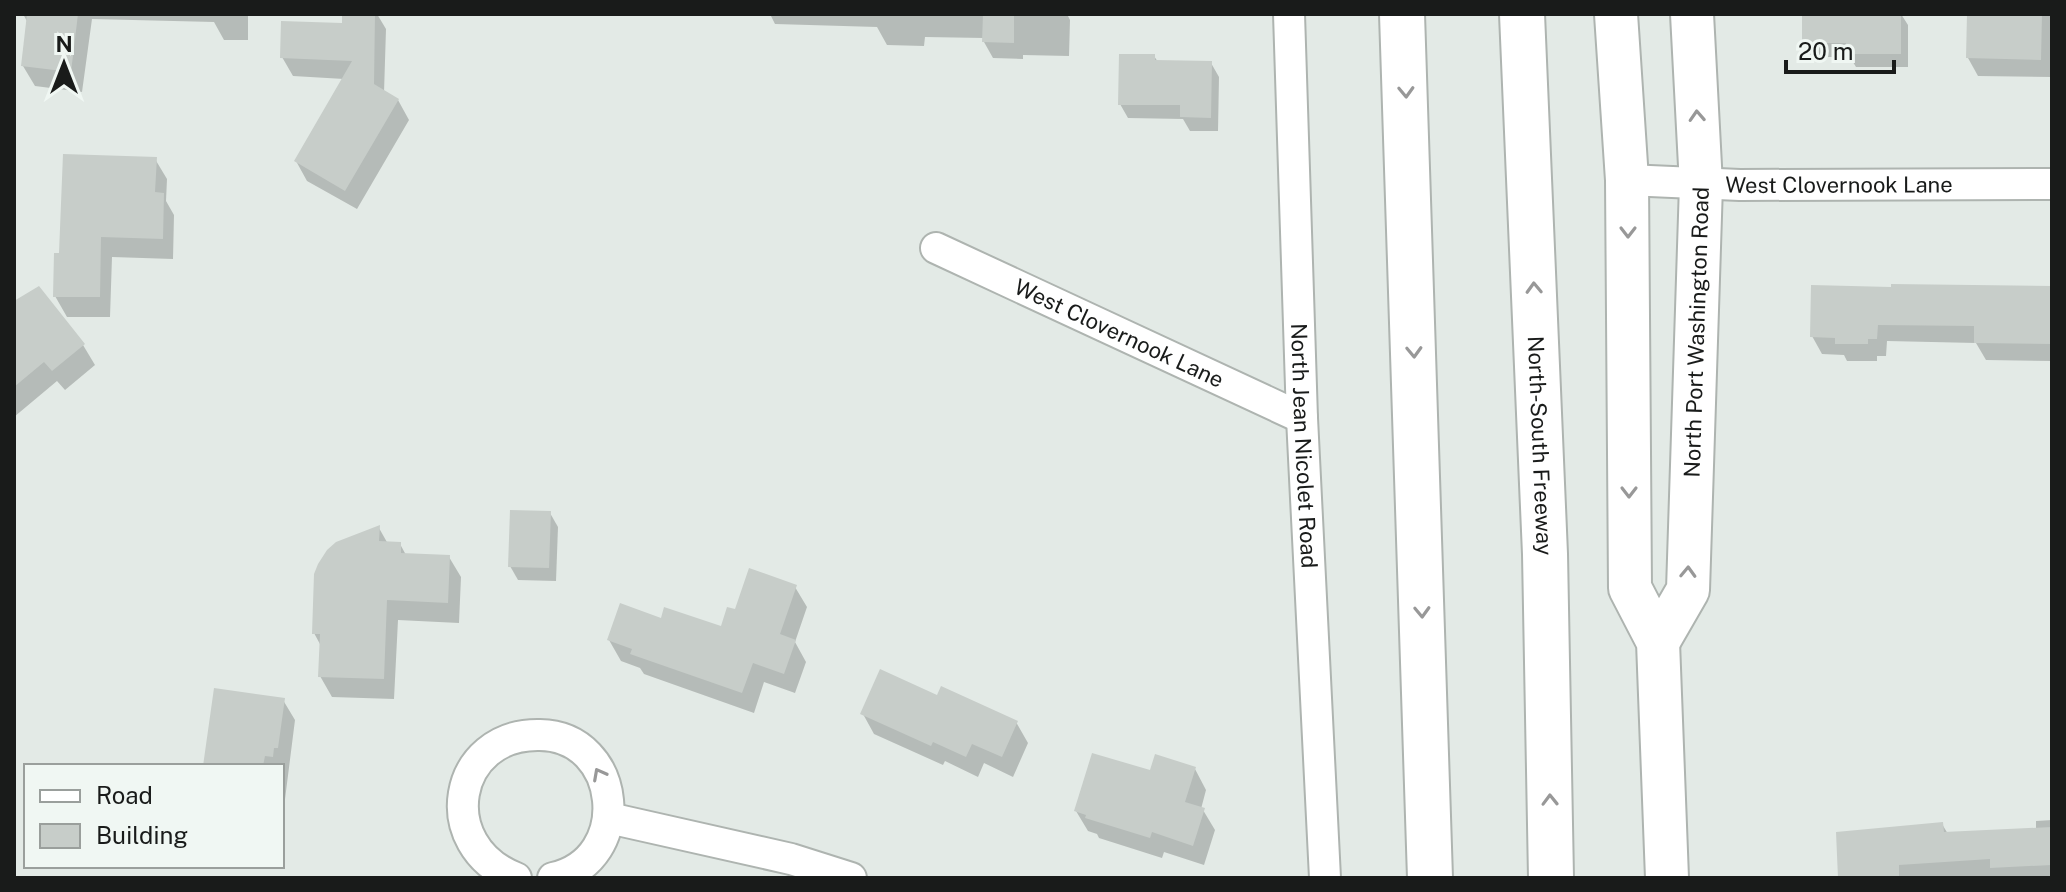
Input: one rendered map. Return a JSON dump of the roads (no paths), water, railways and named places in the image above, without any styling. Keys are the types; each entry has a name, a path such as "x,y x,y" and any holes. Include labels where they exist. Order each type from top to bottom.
{"highway":[{"path":"1402,14 1430,878"},
{"name":"North-South Freeway","path":"1522,14 1545,554 1551,878"}],"main road":[{"path":"1616,14 1627,180 1630,588 1658,642 1667,878"},
{"name":"North Port Washington Road","path":"1658,642 1688,590 1701,185 1692,14"}],"street":[{"name":"North Jean Nicolet Road","path":"1289,14 1302,418 1325,878"},
{"name":"West Clovernook Lane","path":"1627,180 1701,185 2052,184"},
{"name":"West Clovernook Lane","path":"936,248 1302,418"},
{"path":"516,878 492,866 474,848 464,825 462,800 469,778 481,758 500,744 521,735 545,735 567,741 586,754 600,772 608,794 609,818 601,841 586,862 565,875 553,878"},
{"path":"609,818 791,859 851,878"}]}
